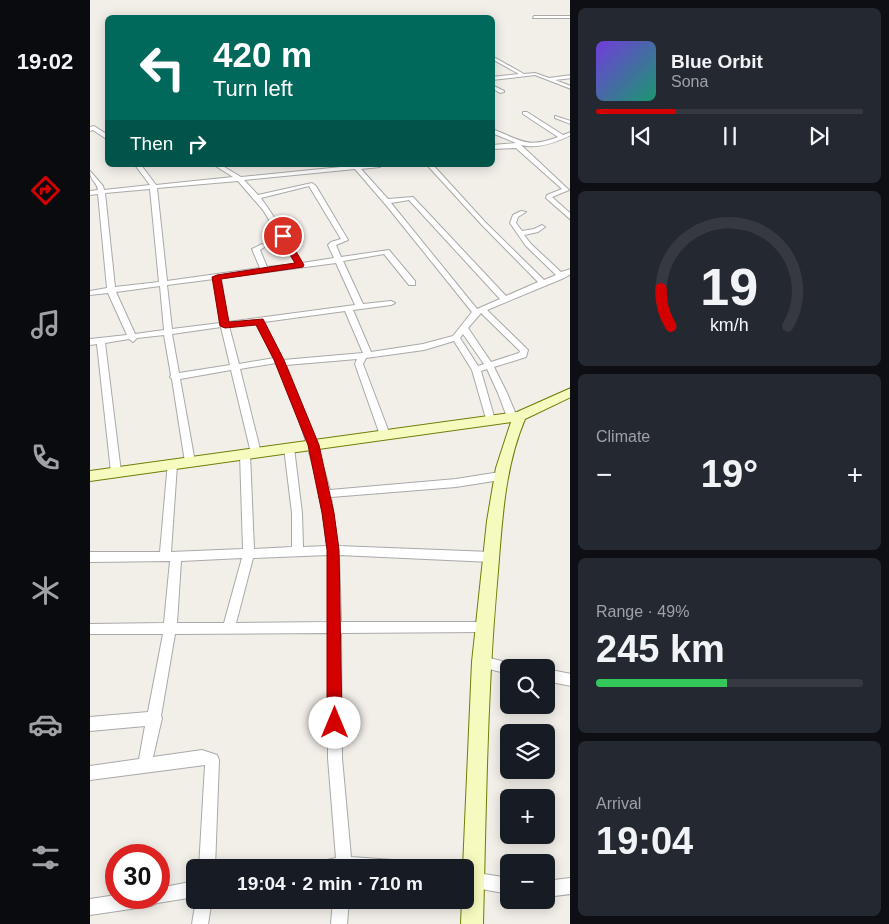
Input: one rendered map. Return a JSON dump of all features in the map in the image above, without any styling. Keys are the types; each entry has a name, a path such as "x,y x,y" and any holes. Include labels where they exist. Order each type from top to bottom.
{"street":[{"path":"534,17 570,17"},
{"path":"495,58 522,74"},
{"path":"495,78 535,74 570,88"},
{"path":"550,80 570,76"},
{"path":"495,88 502,92"},
{"path":"525,113 540,120 560,135 561,138"},
{"path":"557,117 570,123"},
{"path":"92,129 101,127"},
{"path":"92,129 105,136"},
{"path":"495,132 518,144 566,190 549,196 549,198 570,218"},
{"path":"495,147 538,144 561,138 570,133"},
{"path":"140,167 148,176 153,186 174,377 190,462"},
{"path":"221,167 240,179 283,236 300,265"},
{"path":"90,193 365,167"},
{"path":"432,167 483,223 544,284"},
{"path":"358,168 388,201 434,261 480,311 524,350 524,355 476,370"},
{"path":"90,173 102,191 111,290 133,338"},
{"path":"255,198 293,187 313,186 345,240 333,243 332,245 360,307"},
{"path":"388,201 411,198 506,300"},
{"path":"523,212 513,219 520,233 528,245 560,276"},
{"path":"520,233 536,231 542,227"},
{"path":"262,246 256,249 264,269"},
{"path":"90,293 217,277 386,252 412,283"},
{"path":"174,377 280,361 365,356 424,347 456,338 480,311 570,271"},
{"path":"217,277 225,326 237,367 251,453 248,553 229,628"},
{"path":"90,342 133,338 391,303"},
{"path":"348,309 365,356"},
{"path":"260,321 280,361 313,445 324,494 333,550 335,758 343,859"},
{"path":"464,329 491,366 516,416 500,476 484,627 471,859"},
{"path":"456,338 476,370 490,420"},
{"path":"101,341 116,472"},
{"path":"365,356 358,364 385,435"},
{"path":"90,476 516,416 570,392"},
{"path":"289,448 297,513 298,552"},
{"path":"145,765 170,628 172,465"},
{"path":"324,494 456,483 500,476"},
{"path":"90,557 333,550 492,557"},
{"path":"90,629 334,626 484,627"},
{"path":"481,662 500,666"},
{"path":"555,677 570,680"},
{"path":"90,724 155,718"},
{"path":"90,773 202,757 212,760 207,859"},
{"path":"474,881 500,885"},
{"path":"555,888 570,886"},
{"path":"170,894 186,892"},
{"path":"90,907 105,905"},
{"path":"200,924 202,909"},
{"path":"339,924 340,909"},
{"path":"471,909 472,924"}],"route":[{"path":"283,236 300,265 217,277 225,326 260,321 279,360 313,445 328,513 333,550 335,723"}]}
